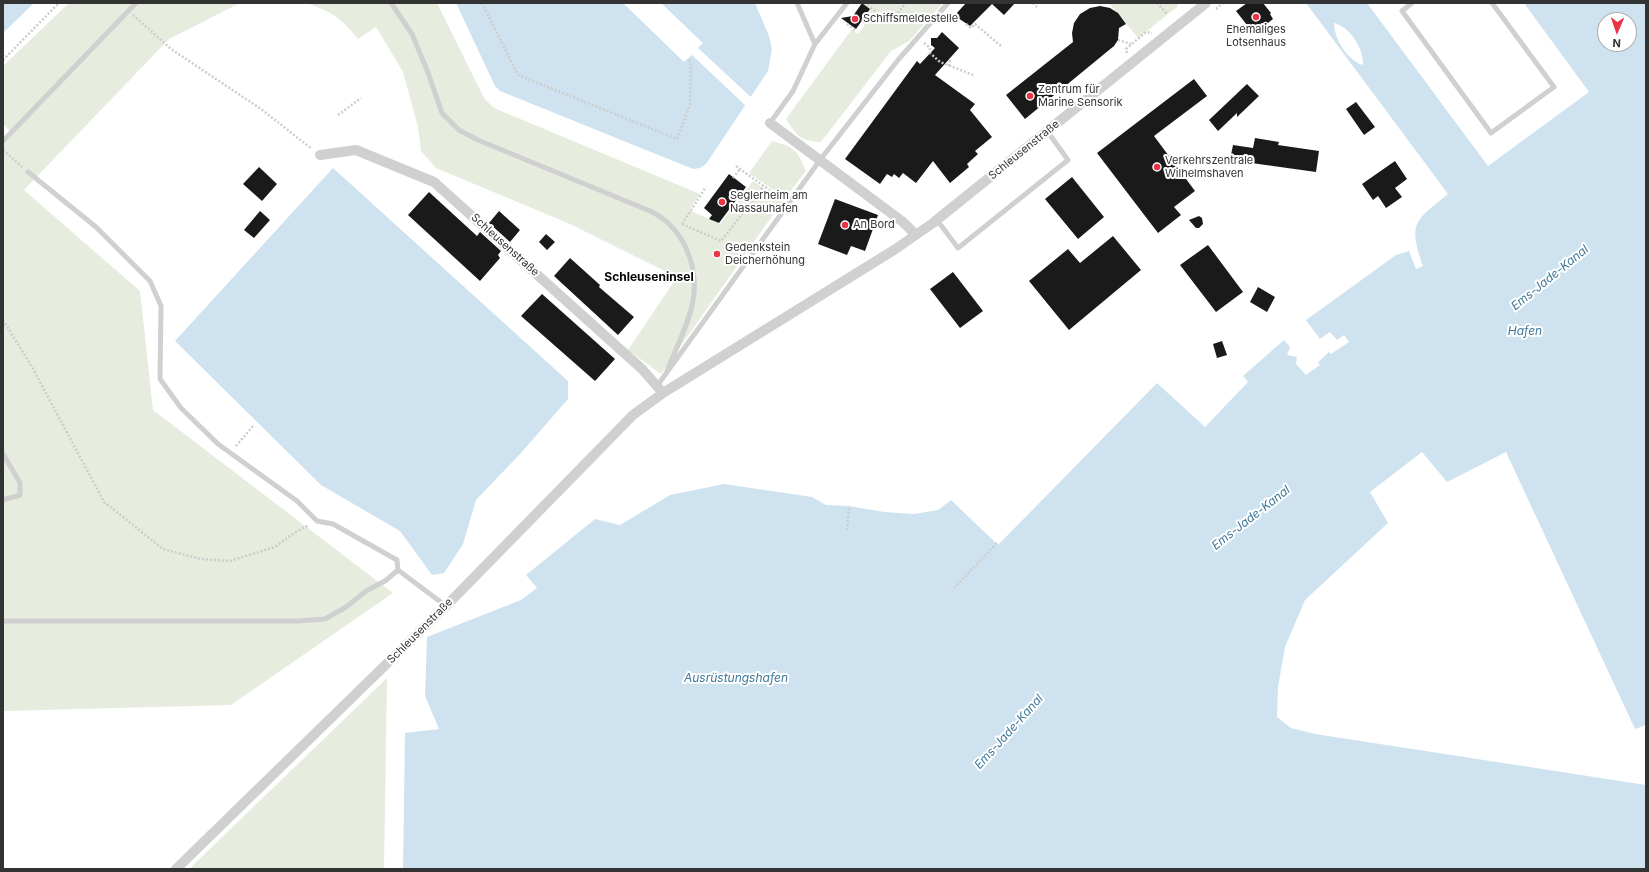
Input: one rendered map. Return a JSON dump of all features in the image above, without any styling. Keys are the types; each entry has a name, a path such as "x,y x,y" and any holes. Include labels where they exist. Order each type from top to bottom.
{"street":[{"name":"Schleusenstraße","path":"176,869 446,606 623,424 660,390 916,235 937,220 1206,3"},
{"path":"770,123 903,222 916,235"},
{"name":"Schleusenstraße","path":"320,155 356,150 434,182 642,369 660,390"}],"lane":[{"path":"3,141 136,3"},
{"path":"391,3 412,34 427,70 439,106 447,119 453,125 478,140 650,211 667,221 674,229 691,258 696,286 689,315 660,390"},
{"path":"797,3 815,44"},
{"path":"770,123 794,91 815,44 848,3"},
{"path":"667,371 820,160 898,60 948,3"},
{"path":"1412,3 1402,11 1491,133 1554,87 1492,3"},
{"path":"937,220 958,248 1068,160 1047,131"},
{"path":"28,172 96,227 150,281 161,306 160,379 181,408 218,444 297,501 317,521 333,524 397,560 398,570 446,606"},
{"path":"3,454 20,483 20,495 3,500"},
{"path":"3,621 298,621 325,619 346,607 366,591 385,581 398,570"}],"path":[{"path":"3,60 59,3"},
{"path":"482,3 518,75 677,139 690,105 691,68 689,58"},
{"path":"864,3 890,22 906,3"},
{"path":"1033,3 1037,7"},
{"path":"1158,3 1167,14"},
{"path":"128,11 171,49 261,109 320,155"},
{"path":"847,24 855,30 856,29"},
{"path":"966,24 971,28 975,24 1001,46"},
{"path":"1147,37 1158,28"},
{"path":"1126,49 1146,32 1152,33"},
{"path":"1118,40 1131,44"},
{"path":"1127,54 1137,46"},
{"path":"930,48 930,53 940,62 973,75"},
{"path":"949,66 950,58"},
{"path":"338,115 361,98"},
{"path":"3,150 28,172"},
{"path":"736,166 788,204"},
{"path":"734,178 740,169"},
{"path":"675,222 721,241 764,186"},
{"path":"682,224 706,187"},
{"path":"766,233 781,267"},
{"path":"3,320 32,367 104,502 163,548 201,558 230,561 276,547 294,533 317,521"},
{"path":"230,453 253,426"},
{"path":"847,530 849,506"},
{"path":"954,588 998,542"}],"shaded area":[{"path":"69,3 240,3 169,39 24,190 140,291 153,410 393,593 231,705 3,711 3,145 13,134 3,124 3,66"},
{"path":"307,3 437,3 484,98 494,108 700,194 689,210 720,224 753,181 782,202 661,374 628,350 677,277 570,224 436,168 421,151 418,127 403,72 376,27 358,39 336,16"},
{"path":"861,3 943,3 909,41 891,51 821,142 804,139 793,130 786,119 852,29 858,34 865,25 861,22 870,9"},
{"path":"1109,3 1178,3 1177,7 1138,38"},
{"path":"772,141 786,145 794,150 800,158 806,171 785,198 749,173"},
{"path":"387,678 384,869 189,869"}],"water":[{"path":"3,3 34,3 3,33"},
{"path":"456,3 755,3 769,36 772,49 768,71 706,164 700,168 693,169 500,91 495,86"},
{"name":"Ausrüstungshafen","path":"1306,3 1367,3 1488,166 1589,92 1524,3 1646,3 1646,725 1635,729 1506,452 1447,482 1422,452 1370,492 1388,523 1305,600 1285,647 1278,687 1277,717 1291,728 1315,734 1646,785 1646,869 403,869 405,733 439,729 425,696 427,637 521,600 537,588 526,575 595,519 620,525 670,495 724,484 812,497 826,505 849,506 884,512 914,514 938,510 951,500 998,545 1157,383 1205,427 1248,382 1243,376 1284,340 1290,347 1287,355 1297,357 1296,364 1306,375 1320,365 1318,362 1329,352 1331,354 1349,342 1344,335 1337,340 1330,332 1320,339 1306,320 1396,255 1409,251 1416,269 1423,266 1418,251 1416,231 1422,217 1428,210 1448,194","holes":["1334,23 1340,25 1355,40 1361,52 1363,65 1352,59 1342,48 1336,36"]},
{"path":"333,168 568,381 568,399 521,453 476,500 463,544 444,573 432,575 400,531 321,485 175,341"}],"pier":[{"path":"623,3 661,3 703,43 698,48 753,99 747,107 692,55 684,62"}],"building":[{"name":"Schiffsmeldestelle","path":"862,3 870,9 856,29 841,18 853,16"},
{"path":"966,3 1015,3 1004,15 992,4 970,26 958,18 959,17 956,14"},
{"name":"Ehemaliges Lotsenhaus","path":"1247,3 1263,3 1271,13 1270,14 1273,19 1254,34 1236,11"},
{"path":"1100,6 1110,8 1118,13 1126,24 1119,28 1118,40 1114,46 1025,119 1006,95 1073,42 1072,33 1074,23 1080,14 1090,8"},
{"path":"942,32 959,48 935,75 975,104 970,110 992,137 975,151 978,154 967,164 969,167 950,183 933,161 916,183 903,173 899,178 894,174 892,177 887,174 880,184 845,159 917,61 920,64 935,48 931,45 931,38 937,38"},
{"path":"1194,79 1207,96 1154,136 1195,191 1174,207 1181,215 1158,233 1097,153"},
{"path":"1247,84 1259,96 1237,117 1237,113 1218,131 1209,120"},
{"path":"1356,102 1375,127 1364,135 1346,109"},
{"path":"1255,138 1279,142 1278,145 1319,151 1316,172 1230,160 1233,145 1253,148"},
{"path":"1395,161 1407,179 1395,188 1402,197 1386,208 1378,196 1373,200 1362,184"},
{"path":"259,167 277,184 262,201 243,184"},
{"path":"729,174 746,187 719,223 709,219 712,215 704,208"},
{"path":"1072,177 1104,217 1078,239 1045,199"},
{"path":"429,192 477,236 480,232 501,251 498,255 500,258 480,281 408,215"},
{"path":"835,199 878,215 865,251 851,246 847,255 818,244"},
{"path":"260,211 270,220 254,238 244,230"},
{"path":"499,211 520,230 510,242 489,223"},
{"path":"1199,216 1202,218 1203,224 1199,228 1196,228 1189,220"},
{"path":"546,234 555,242 547,250 539,242"},
{"path":"1113,236 1141,270 1069,330 1029,281 1068,249 1080,263"},
{"path":"1208,245 1243,292 1216,312 1180,265"},
{"path":"570,258 600,285 599,287 634,317 618,335 554,276"},
{"path":"953,272 983,311 960,328 930,289"},
{"path":"1258,287 1275,297 1267,312 1250,302"},
{"path":"542,294 615,359 595,381 521,316"},
{"path":"1222,341 1227,355 1217,358 1213,344"}],"place":[{"name":"Ehemaliges Lotsenhaus","path":"1256,17"},
{"name":"Schiffsmeldestelle","path":"855,19"},
{"name":"Zentrum für Marine Sensorik","path":"1030,96"},
{"name":"Verkehrszentrale Wilhelmshaven","path":"1157,167"},
{"name":"Seglerheim am Nassauhafen","path":"722,202"},
{"name":"An Bord","path":"845,225"},
{"name":"Gedenkstein Deicherhöhung","path":"717,254"}],"district":[{"name":"Schleuseninsel","path":"649,277"}],"water label":[{"name":"Ems-Jade-Kanal","path":"1550,278"},
{"name":"Hafen","path":"1525,331"},
{"name":"Ems-Jade-Kanal","path":"1251,518"},
{"name":"Ems-Jade-Kanal","path":"1009,732"}]}
